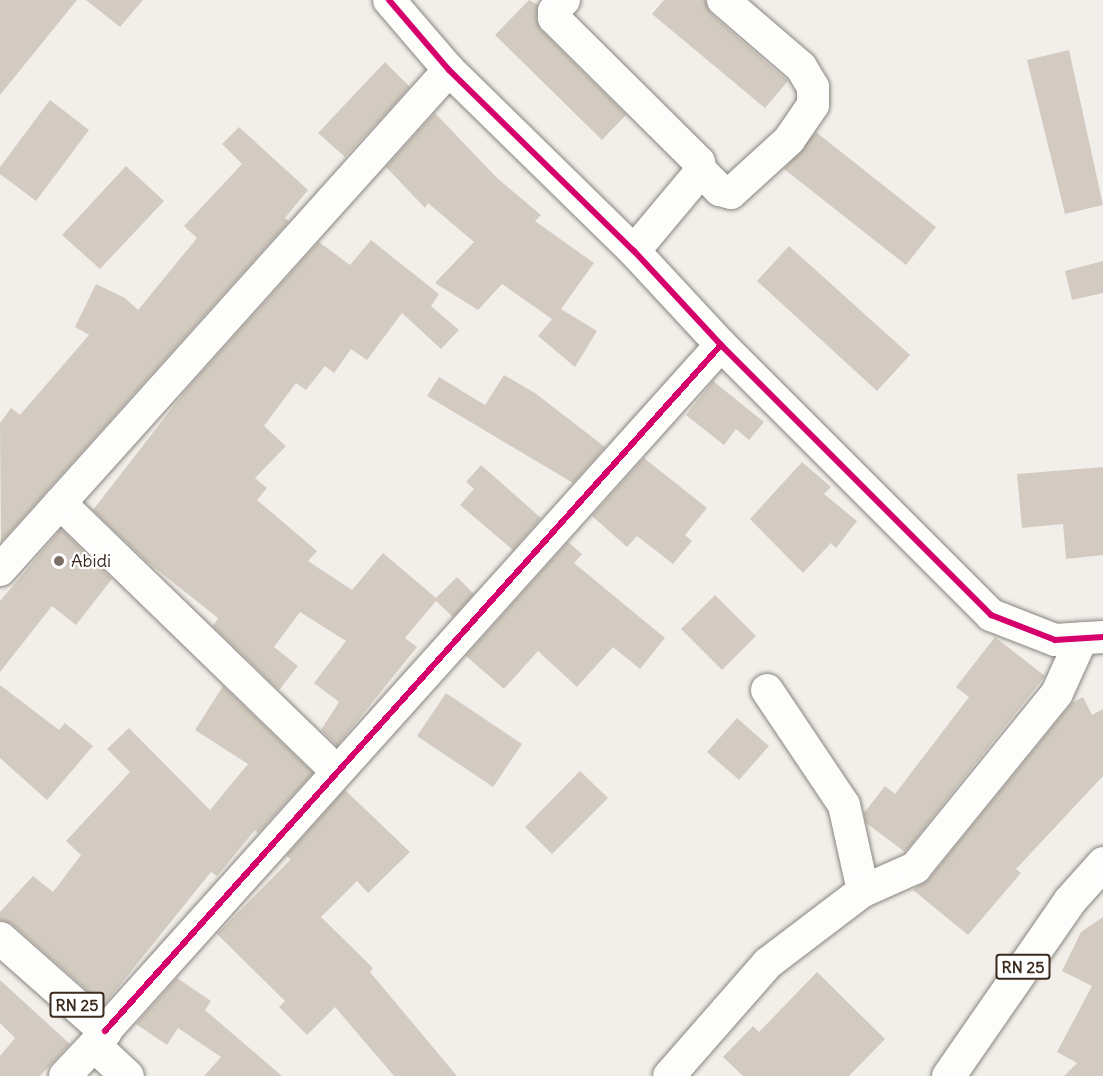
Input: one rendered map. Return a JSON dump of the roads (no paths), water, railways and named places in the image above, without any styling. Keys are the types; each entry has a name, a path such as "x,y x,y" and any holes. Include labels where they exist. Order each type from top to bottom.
{"main road":[{"name":"RN 25","path":"948,1076 1069,901 1103,862"},
{"name":"RN 25","path":"0,938 99,1038 127,1076"}],"street":[{"path":"389,0 449,70 634,251 721,345 992,615 1055,640 1092,638"},
{"path":"418,32 425,0"},
{"path":"564,0 554,10 554,18 699,162 701,171 720,190 731,193 789,140 813,105 813,87 801,67 723,0"},
{"path":"0,570 449,70"},
{"path":"634,251 701,171"},
{"path":"65,1076 336,770 721,345"},
{"path":"60,503 336,770"},
{"path":"669,1076 768,963 863,891 915,868 1057,693 1092,638"},
{"path":"766,690 844,805 863,891"}],"place":[{"name":"Abidi","path":"59,561"}]}
